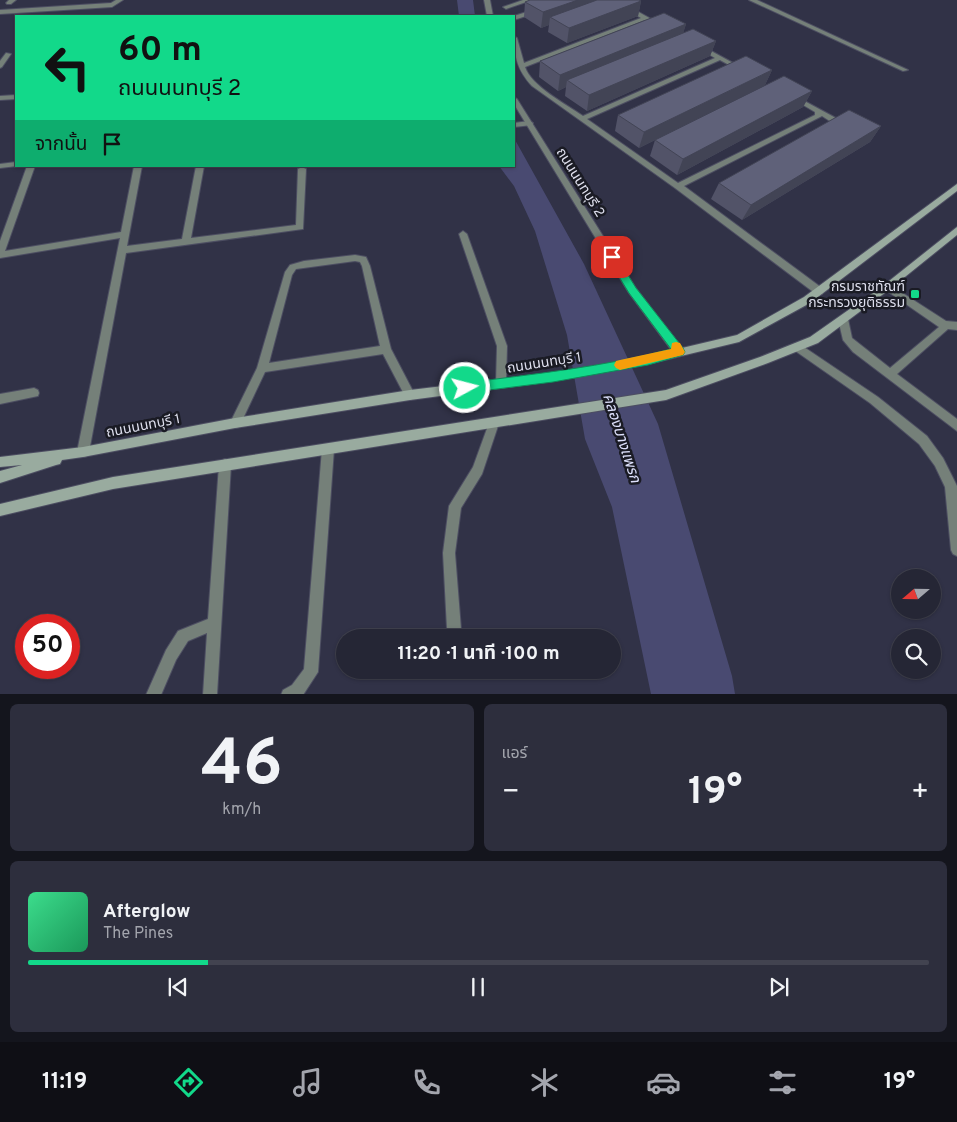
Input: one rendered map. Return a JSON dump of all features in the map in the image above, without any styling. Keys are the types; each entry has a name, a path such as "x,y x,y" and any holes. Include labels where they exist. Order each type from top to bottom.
{"main road":[{"name":"ถนนนนทบุรี 1","path":"0,462 83,452 235,422 553,376 648,360 739,338 807,300 957,187"},
{"path":"0,510 113,483 666,395 814,340 887,287 957,230"},
{"path":"0,477 83,452"}],"street":[{"path":"0,12 112,5 120,0"},
{"path":"487,0 490,15"},
{"path":"505,0 508,15"},
{"path":"506,7 528,0"},
{"path":"613,0 669,31"},
{"path":"752,0 905,70"},
{"path":"71,15 74,8"},
{"path":"515,18 541,9"},
{"path":"521,66 645,18"},
{"path":"515,42 524,74 534,85 678,186 819,291"},
{"path":"695,44 753,76"},
{"path":"0,66 8,54"},
{"path":"582,118 720,58"},
{"path":"786,93 818,111 818,113 851,129"},
{"path":"0,98 15,97"},
{"name":"ถนนนนทบุรี 2","path":"515,101 632,290 679,352"},
{"path":"678,186 818,116 818,113"},
{"path":"515,125 529,123"},
{"path":"0,166 15,164"},
{"path":"32,167 0,254 125,234"},
{"path":"83,452 138,167"},
{"path":"186,242 200,167"},
{"path":"122,250 300,227 302,169"},
{"path":"464,234 502,346 501,384"},
{"path":"235,422 262,368 288,274 294,267 304,264 355,258 363,259 386,349 410,396"},
{"path":"887,287 944,325 957,326"},
{"path":"843,319 848,340 957,426"},
{"path":"890,374 943,329 944,325"},
{"path":"798,347 874,400 923,440 939,462 951,486 957,550"},
{"path":"262,368 386,349"},
{"path":"0,399 34,393"},
{"path":"454,629 450,553 455,506 478,470 494,423"},
{"path":"288,694 297,690 311,672 328,450"},
{"path":"210,694 225,466"},
{"path":"153,694 171,654 183,636 215,623"}],"water":[{"path":"457,0 473,0 475,15 459,15"},
{"name":"คลองบางแพรก","path":"515,140 584,264 658,424 732,676 735,694 651,694 612,507 585,439 567,335 535,231 514,186 500,167 515,167"}],"building":[{"path":"530,0 578,0 543,12 525,2"},
{"path":"597,0 641,1 569,28 550,17"},
{"path":"664,13 686,24 560,75 540,61"},
{"path":"693,29 716,41 589,95 567,80"},
{"path":"746,56 772,70 644,132 618,115"},
{"path":"784,76 812,91 683,159 655,140"},
{"path":"849,110 881,126 751,205 719,183"}],"slow traffic":[{"path":"620,365 679,352 676,347"}],"place":[{"name":"กรมราชทัณฑ์ กระทรวงยุติธรรม","path":"915,294"}],"route":[{"path":"465,388 553,376 648,360 679,352 632,290 612,257"}]}
